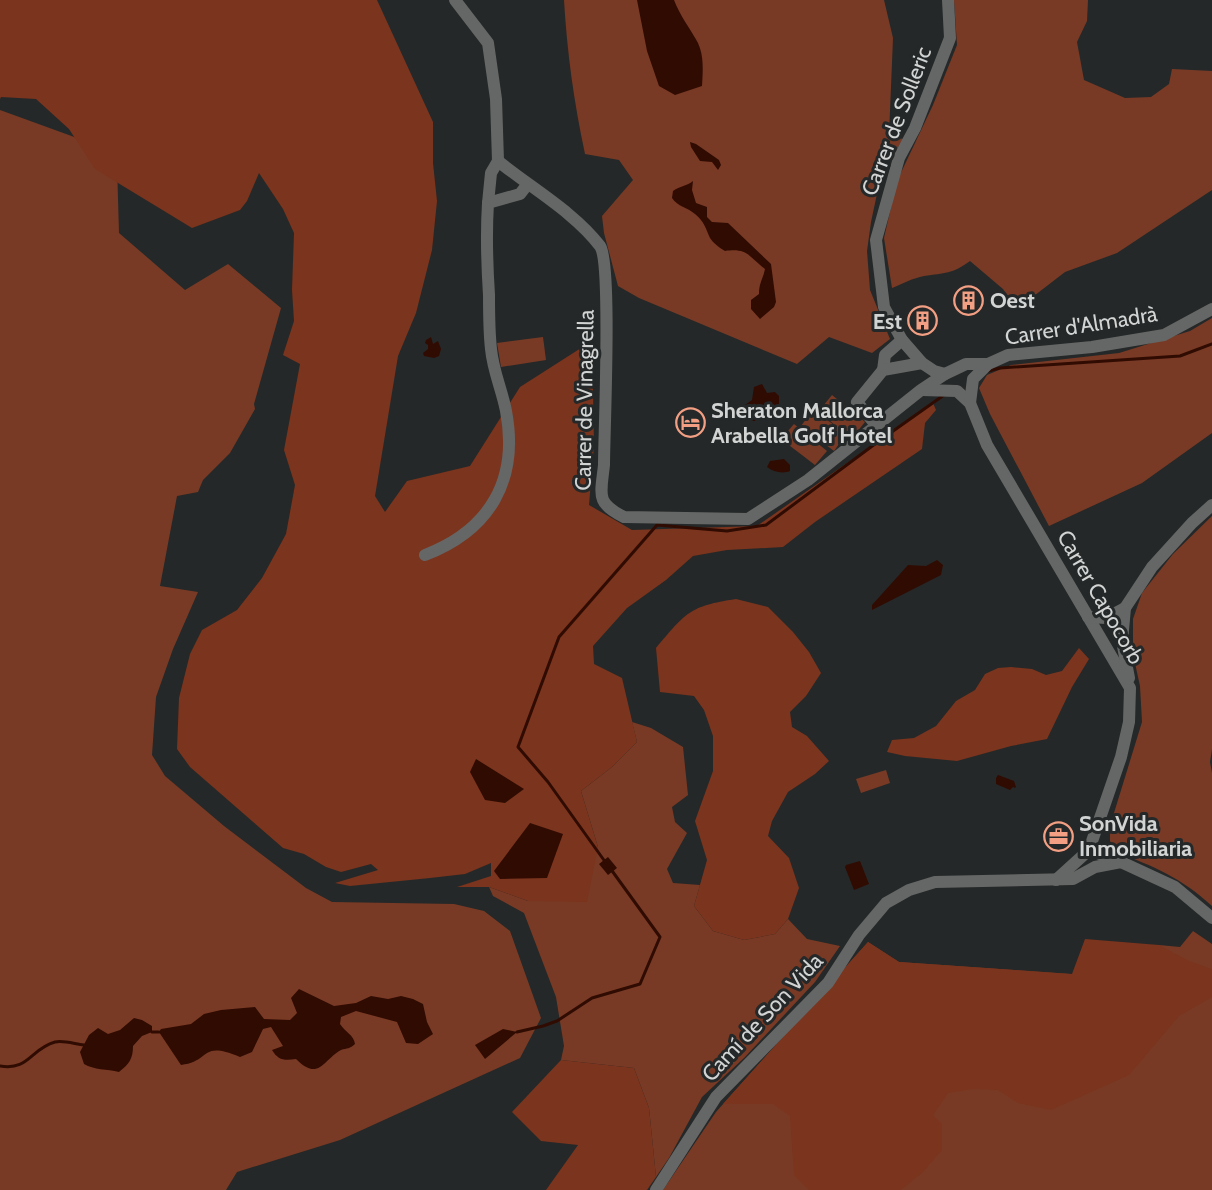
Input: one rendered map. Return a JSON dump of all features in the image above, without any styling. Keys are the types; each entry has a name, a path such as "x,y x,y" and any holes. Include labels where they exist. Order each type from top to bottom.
{"street":[{"path":"425,555 443,548 480,521 495,502 508,465 509,434 506,411 493,367 490,345 486,231 491,173 498,161 496,99 488,43 455,0"},
{"name":"Carrer de Solleric","path":"945,374 934,371 922,363 902,340 884,307 876,240 899,158 915,128 950,39 948,0"},
{"name":"Carrer de Vinagrella","path":"498,161 527,185 561,207 602,248 607,294 604,465 601,495 608,509 624,517 748,519 808,480 921,390 945,374"},
{"path":"488,203 520,194 527,185"},
{"name":"Carrer d'Almadrà","path":"945,374 966,364 988,364 1008,355 1092,347 1164,335 1212,309"},
{"path":"876,425 857,402 883,370 885,355 902,340"},
{"path":"883,370 922,363"},
{"path":"970,403 973,379 988,364"},
{"path":"921,390 957,391 970,403"},
{"name":"Carrer Capocorb","path":"970,403 987,445 1130,688 1129,722 1121,757 1089,850 1056,880"},
{"path":"1130,688 1122,641 1125,608 1152,567 1192,523 1212,505"},
{"path":"1088,617 1106,618 1125,608"},
{"path":"1089,850 1175,887 1212,918"},
{"name":"Camí de Son Vida","path":"656,1190 716,1097 828,983 859,935 886,903 909,890 935,882 1073,879 1095,867 1121,862"}],"shaded area":[{"path":"0,0 377,0 433,122 433,163 437,201 432,250 416,313 398,356 375,496 385,512 407,481 470,466 520,387 592,341 594,446 589,505 632,530 757,526 933,403 936,410 925,423 922,449 815,522 783,547 727,550 693,556 666,580 627,608 593,646 594,664 622,678 637,742 612,767 581,791 598,847 587,902 528,901 489,887 457,887 491,876 491,863 465,874 350,886 335,883 378,870 371,864 341,872 326,867 304,854 283,848 190,767 177,749 179,698 190,654 202,630 237,610 262,578 286,534 295,485 284,450 300,364 283,355 294,321 292,290 294,233 283,209 259,173 247,201 240,210 192,228 95,169 69,129 36,99 1,97 0,99"},
{"path":"564,0 884,0 893,38 889,135 903,139 881,175 867,251 870,290 890,339 872,353 829,337 797,364 639,298 618,286 604,233 602,216 633,180 619,160 585,154 572,77"},
{"path":"637,0 674,0 700,48 703,64 702,86 675,95 659,86 647,51"},
{"path":"954,0 1088,0 1087,21 1077,42 1084,80 1125,98 1151,97 1169,84 1172,69 1212,71 1212,190 1117,253 1065,272 1017,309 1003,289 970,261 953,271 920,277 892,288 884,238 897,181 933,105 957,45"},
{"path":"0,110 88,142 117,164 119,233 185,290 228,264 281,308 254,404 255,409 230,453 203,480 198,492 177,496 160,586 198,592 173,649 156,697 152,755 165,776 224,826 306,888 332,902 454,904 484,911 510,931 541,1018 520,1058 340,1140 237,1172 226,1190 0,1190"},
{"path":"690,142 719,160 721,165 718,170 712,162 700,161"},
{"path":"693,181 692,190 696,203 707,207 707,217 712,222 728,223 771,264 776,302 774,307 760,319 751,309 751,300 759,294 765,269 743,252 725,251 719,247 710,238 698,217 674,201 673,191"},
{"path":"1212,318 1212,433 1142,483 1049,526 990,414 979,388 987,375 1011,365 1119,353 1190,331"},
{"path":"431,337 433,344 438,341 441,349 439,356 434,358 424,356 423,353 428,349 426,340"},
{"path":"543,337 546,360 501,367 497,343"},
{"path":"762,384 767,393 775,392 779,396 779,407 767,407 755,421 750,421 744,413 745,405 752,400 754,387"},
{"path":"832,395 865,422 852,438 846,434 834,451 801,426 813,410 837,427 819,411"},
{"path":"794,424 827,451 815,465 781,439"},
{"path":"784,459 790,465 790,471 778,472 767,467 770,461"},
{"path":"1212,516 1212,749 1210,762 1212,773 1212,906 1190,888 1167,874 1116,852 1110,841 1110,826 1142,722 1140,686 1133,654 1133,619 1142,593 1173,554"},
{"path":"937,560 943,565 941,575 872,610 872,605 908,565 926,566"},
{"path":"736,599 768,607 809,652 821,673 806,696 790,712 792,727 807,736 829,761 815,774 788,792 772,821 768,836 789,858 799,888 788,919 775,934 744,940 713,931 694,906 707,860 695,821 713,771 713,736 704,710 694,696 660,692 656,648 682,619 698,608"},
{"path":"1079,648 1089,659 1072,687 1047,739 957,761 887,752 892,740 914,738 936,726 956,701 975,690 985,674 998,668 1011,667 1032,669 1046,675 1062,671"},
{"path":"632,722 651,728 683,747 688,795 672,807 675,822 687,833 667,869 673,883 700,885 694,906 713,931 744,940 775,934 788,919 807,939 840,946 815,982 744,1058 702,1097 656,1177 649,1108 634,1068 561,1060 564,1046 556,997 524,913 493,896 489,887 528,901 598,847 581,791 612,767 637,742"},
{"path":"476,759 524,789 505,803 485,800 470,772"},
{"path":"886,770 890,783 861,793 856,779"},
{"path":"998,775 1014,781 1016,787 1010,790 996,784"},
{"path":"530,823 563,834 547,878 500,879 494,871"},
{"path":"608,857 617,868 608,875 599,864"},
{"path":"860,861 869,884 854,890 845,867"},
{"path":"1193,931 1212,944 1212,1190 663,1190 716,1112 868,942 899,962 1157,980 1159,945 1180,947"},
{"path":"1085,939 1159,945 1189,961 1212,969 1212,997 1179,1016 1129,1075 1051,1110 1018,1103 998,1090 974,1089 948,1093 933,1115 942,1124 942,1150 923,1172 901,1190 809,1190 794,1175 790,1116 773,1104 723,1104 868,942 899,962 1072,974"},
{"path":"299,989 334,1006 356,1003 371,996 388,999 401,996 413,999 423,1004 427,1022 433,1034 418,1044 406,1043 397,1022 356,1011 341,1017 340,1024 353,1038 355,1044 341,1050 320,1067 310,1069 296,1059 285,1060 277,1056 272,1050 283,1046 271,1027 263,1029 252,1052 240,1057 227,1052 211,1051 197,1060 181,1065 159,1032 161,1029 191,1024 204,1014 221,1010 255,1007 264,1019 290,1020 297,1013 291,998"},
{"path":"134,1018 152,1026 152,1032 142,1036 133,1046 128,1064 119,1072 84,1064 80,1052 89,1035 98,1028 108,1034 120,1030"},
{"path":"503,1029 517,1032 485,1059 475,1045"},
{"path":"561,1060 634,1068 649,1108 656,1177 647,1190 546,1190 578,1145 541,1141 512,1112"}],"waterway":[{"path":"988,371 1000,368 1180,356 1212,344"},
{"path":"606,863 548,782 518,747 559,637 657,525 727,531 766,525 944,395"},
{"path":"517,1032 557,1021 592,998 640,984 660,937 610,868"},
{"path":"152,1032 159,1032"},
{"path":"0,1066 10,1067 24,1062 40,1049 55,1042 84,1045"}],"place":[{"name":"Oest","path":"969,300"},
{"name":"Est","path":"923,321"},
{"name":"Sheraton Mallorca Arabella Golf Hotel","path":"690,423"},
{"name":"SonVida Inmobiliaria","path":"1058,836"}]}
